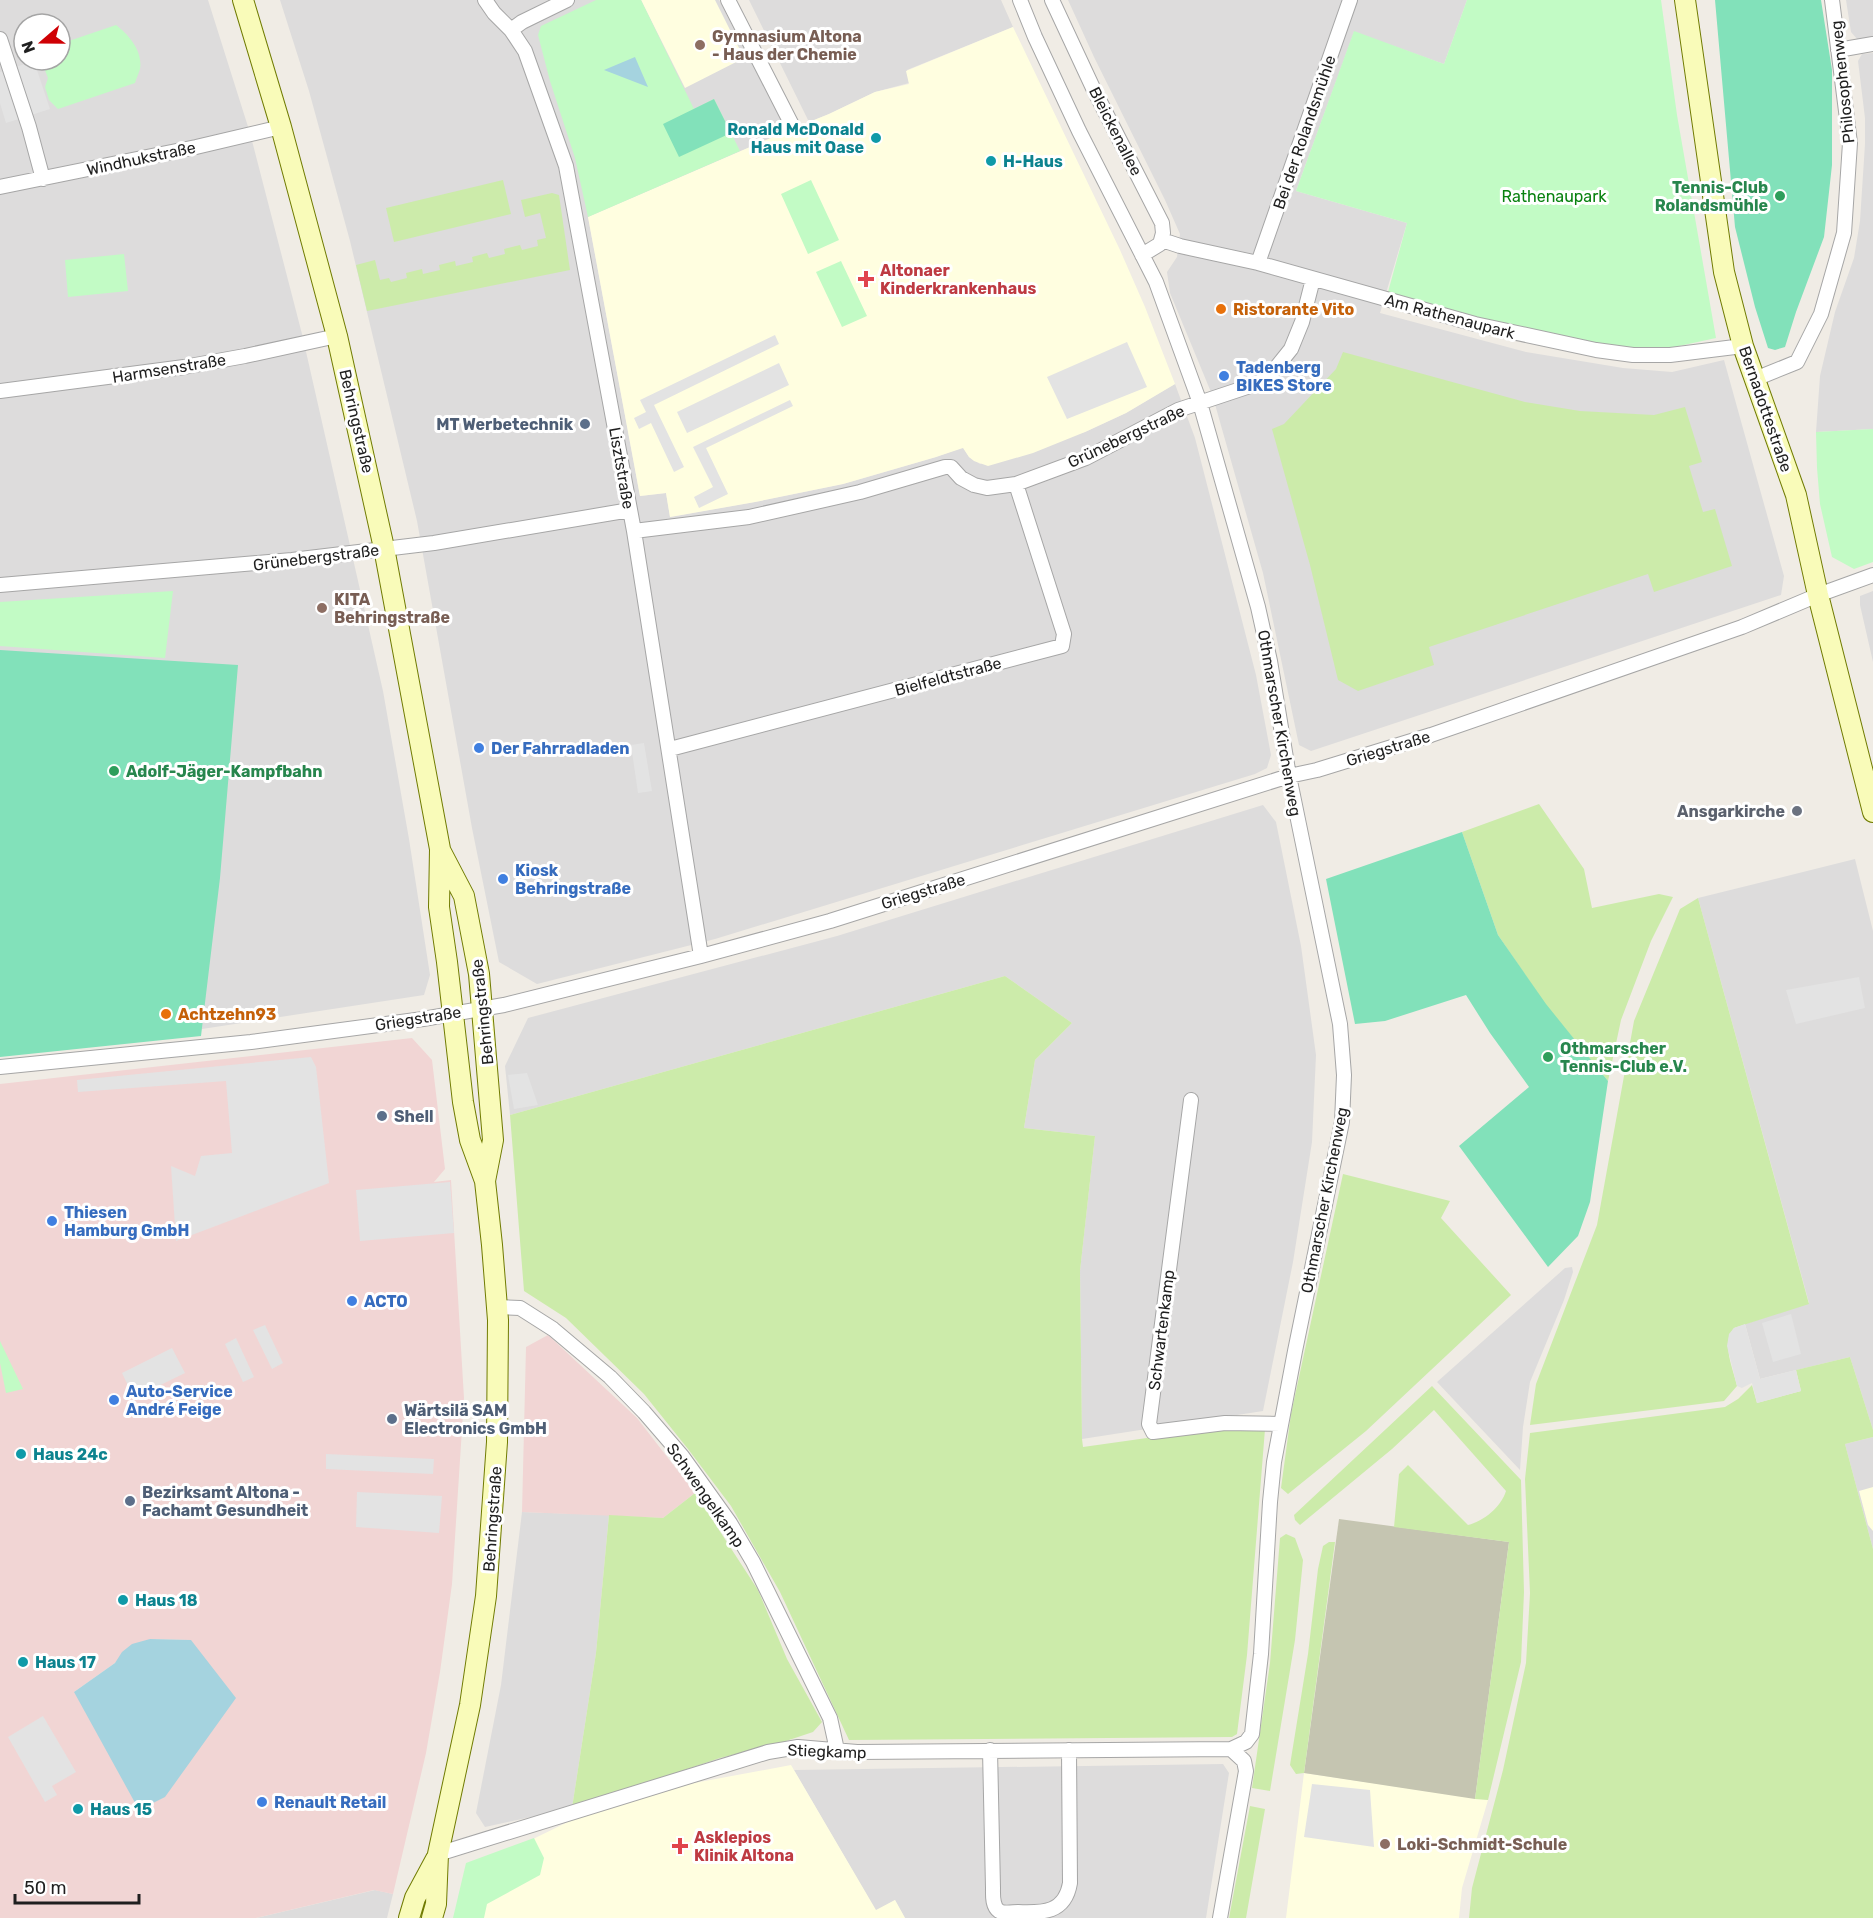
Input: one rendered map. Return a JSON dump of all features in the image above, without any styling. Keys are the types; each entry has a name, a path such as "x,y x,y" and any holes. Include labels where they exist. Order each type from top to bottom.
{"main road":[{"name":"Behringstraße","path":"243,0 281,127 337,336 384,548 440,849 439,907 463,1102 468,1130 485,1181 496,1307 497,1442 486,1596 474,1683 438,1854 436,1904 432,1918"},
{"name":"Bernadottestraße","path":"1685,0 1724,272 1743,346 1796,495 1818,595 1873,812"},
{"name":"Behringstraße","path":"440,849 464,896 479,974 493,1140 485,1181"},
{"name":"Behringstraße","path":"409,1918 415,1898 438,1854"}],"street":[{"name":"Lisztstraße","path":"485,0 511,30 525,51 566,166 634,531 701,956"},
{"path":"511,30 522,22 567,0"},
{"path":"728,0 794,127"},
{"name":"Bleickenallee","path":"1020,0 1074,120 1156,282 1200,403"},
{"name":"Bleickenallee","path":"1052,0 1093,88 1150,196 1163,228 1162,240"},
{"name":"Bei der Rolandsmühle","path":"1258,263 1350,0"},
{"name":"Philosophenweg","path":"1755,379 1797,362 1821,314 1844,233 1850,143 1832,0"},
{"path":"0,39 44,178"},
{"path":"1838,50 1873,45"},
{"name":"Windhukstraße","path":"0,186 196,147 281,127"},
{"path":"1142,255 1156,248 1162,240"},
{"name":"Am Rathenaupark","path":"1162,240 1179,246 1258,263 1475,324 1596,350 1633,355 1670,355 1743,346"},
{"name":"Grünebergstraße","path":"634,531 749,517 860,492 945,467 951,467 961,478 974,485 987,488 1016,484 1086,458 1178,410 1259,383 1271,374 1291,349 1302,322 1313,279"},
{"name":"Harmsenstraße","path":"0,391 184,367 337,336"},
{"name":"Othmarscher Kirchenweg","path":"1200,403 1258,607 1270,662 1289,776 1340,1024 1344,1075 1340,1132 1274,1462 1261,1654 1252,1734 1246,1742 1231,1749"},
{"name":"Bielfeldtstraße","path":"670,749 1062,646 1064,634 1016,484"},
{"name":"Grünebergstraße","path":"0,585 206,569 434,543 630,510"},
{"name":"Griegstraße","path":"0,1067 251,1042 453,1013 517,1002 701,956 830,921 1289,776 1317,770 1431,735 1742,627 1873,575"},
{"name":"Schwartenkamp","path":"1191,1100 1149,1424 1154,1432 1225,1423 1280,1424"},
{"name":"Schwengelkamp","path":"496,1307 520,1308 553,1329 610,1377 682,1456 730,1523 753,1562 830,1718 837,1750"},
{"name":"Stiegkamp","path":"438,1854 768,1752 798,1747 908,1752 1231,1749"},
{"path":"1220,1918 1246,1771 1244,1761 1231,1749"},
{"path":"990,1750 993,1888 995,1906 1004,1912 1048,1911 1056,1907 1069,1893 1069,1750"}],"shaded area":[{"path":"0,0 208,0 250,133 302,334 383,691 430,975 424,995 143,1038 0,1049"},
{"path":"280,0 719,0 787,131 588,217 640,496 666,493 670,517 843,484 963,447 969,457 980,464 1085,432 1126,413 1175,384 1195,438 1256,675 1271,755 1267,768 1255,774 715,939 537,984 499,962 472,828 417,521 350,241 309,91"},
{"name":"Gymnasium Altona - Haus der Chemie","path":"641,0 715,0 744,58 685,88"},
{"path":"749,0 1001,0 1013,27 907,70 909,83 875,92 809,122"},
{"path":"1068,0 1467,0 1444,64 1354,32 1296,191 1407,223 1380,313 1526,352 1623,368 1672,372 1724,360 1784,576 1781,595 1311,751 1299,745 1263,573 1213,397 1170,293 1167,272 1177,257 1180,234"},
{"path":"1846,0 1873,0 1873,37 1857,39 1851,32"},
{"name":"Altonaer Kinderkrankenhaus","path":"1013,27 1120,250 1175,384 1126,413 1085,432 1033,453 988,466 974,461 963,448 843,484 670,517 666,493 640,496 588,217 829,114 875,92 909,84 906,71"},
{"path":"1873,53 1873,429 1816,432 1820,376 1835,312 1854,258 1860,221 1865,118 1858,61 1862,54"},
{"path":"12,68 12,72 38,72 50,109 6,123 0,103 0,72"},
{"path":"775,335 779,344 654,405 684,467 674,472 651,423 639,429 634,418 646,412 640,400"},
{"path":"1127,342 1147,387 1067,419 1047,377"},
{"path":"779,363 789,385 687,433 677,412"},
{"path":"790,400 793,406 706,448 728,494 699,508 694,497 713,487 693,447"},
{"path":"1873,591 1873,662 1860,596"},
{"path":"644,743 652,791 638,793 631,745"},
{"path":"1263,805 1276,822 1301,946 1316,1055 1312,1142 1293,1262 1263,1411 1082,1439 1080,1271 1095,1136 1024,1128 1035,1060 1072,1023 1005,976 510,1115 505,1066 528,1018 837,936"},
{"path":"1855,859 1873,931 1873,1430 1850,1357 1760,1379 1745,1324 1809,1303 1698,898"},
{"path":"1859,977 1865,1008 1796,1024 1786,990"},
{"path":"412,1038 432,1060 445,1169 434,1182 451,1180 464,1398 452,1584 440,1672 426,1753 393,1894 374,1890 256,1918 0,1918 0,1084","holes":["150,1639 190,1640 74,1692"]},
{"path":"311,1057 316,1067 329,1183 176,1241 171,1166 195,1176 201,1156 232,1153 226,1081 78,1092 77,1080"},
{"path":"527,1073 538,1105 514,1109 508,1075"},
{"path":"450,1182 454,1233 360,1241 356,1190"},
{"path":"1572,1267 1573,1272 1564,1300 1530,1382 1523,1427 1520,1470 1437,1382 1565,1268"},
{"path":"1791,1314 1801,1354 1773,1362 1762,1323"},
{"path":"1745,1324 1760,1379 1796,1370 1801,1391 1757,1403 1752,1383 1742,1388 1737,1386 1727,1346 1729,1334 1734,1328"},
{"path":"265,1325 283,1363 272,1369 253,1330"},
{"path":"548,1335 637,1418 695,1493 663,1518 522,1512 526,1347"},
{"path":"236,1338 254,1377 243,1382 225,1344"},
{"path":"172,1348 185,1373 134,1398 122,1373"},
{"path":"1873,1437 1873,1549 1845,1444"},
{"path":"326,1454 434,1459 433,1474 326,1469"},
{"path":"1873,1487 1873,1531 1868,1525 1859,1491"},
{"path":"357,1492 442,1496 439,1533 356,1527"},
{"path":"522,1512 609,1515 596,1653 572,1808 485,1827 476,1813 501,1685"},
{"path":"1339,1519 1509,1542 1475,1799 1304,1773"},
{"path":"43,1716 76,1772 52,1786 57,1795 45,1802 8,1737"},
{"path":"1223,1764 1229,1773 1206,1918 905,1918 895,1900 876,1911 794,1770"},
{"name":"Asklepios Klinik Altona","path":"791,1765 876,1910 895,1900 905,1918 459,1918 508,1854 572,1820 694,1783"},
{"name":"Loki-Schmidt-Schule","path":"1304,1773 1488,1800 1462,1888 1459,1918 1286,1918"},
{"path":"1312,1784 1370,1790 1374,1847 1304,1837"},
{"path":"375,1890 393,1894 387,1918 256,1918"}],"green space":[{"path":"596,0 641,0 694,109 714,99 740,151 588,217 575,158 538,35 541,26"},
{"name":"Rathenaupark","path":"1467,0 1661,0 1677,115 1716,338 1670,348 1628,347 1587,342 1478,317 1388,292 1407,223 1296,191 1354,31 1444,64"},
{"name":"Tennis-Club Rolandsmühle","path":"1715,0 1821,0 1832,70 1832,165 1824,237 1785,347 1775,350 1768,348 1735,227"},
{"path":"116,25 130,39 139,56 140,69 135,83 58,109 49,100 45,87 48,78 46,72 72,72 72,40"},
{"path":"714,99 731,133 679,157 663,124"},
{"path":"503,180 511,214 394,242 386,208"},
{"path":"811,180 839,240 808,254 781,194"},
{"path":"552,193 559,195 570,270 367,311 356,265 375,260 380,280 389,278 391,282 407,278 406,273 422,269 423,274 440,270 439,265 455,261 456,266 473,262 472,257 487,253 489,258 505,254 504,249 520,245 522,250 538,246 537,240 546,238 540,213 525,217 521,200"},
{"path":"124,254 128,291 68,297 65,260"},
{"path":"841,261 867,316 842,327 816,272"},
{"path":"1343,352 1525,402 1580,411 1654,415 1685,407 1702,462 1689,466 1703,512 1715,509 1732,566 1654,592 1648,574 1429,647 1434,665 1358,691 1338,680 1310,565 1272,429 1284,424 1336,369"},
{"path":"1873,429 1873,562 1854,569 1832,557 1820,504 1816,432"},
{"path":"173,591 165,658 0,646 0,602"},
{"name":"Adolf-Jäger-Kampfbahn","path":"0,650 238,665 220,878 201,1036 0,1057"},
{"path":"1539,804 1584,869 1592,908 1659,894 1673,897 1651,941 1621,1020 1608,1081 1545,1004 1498,935 1462,832"},
{"name":"Othmarscher Tennis-Club e.V.","path":"1462,832 1498,935 1546,1004 1608,1081 1590,1202 1578,1236 1548,1267 1459,1146 1529,1087 1466,995 1385,1021 1355,1024 1326,879"},
{"path":"1698,898 1809,1304 1734,1328 1730,1334 1728,1348 1737,1386 1724,1401 1530,1425 1536,1384 1597,1225 1634,1021 1680,909"},
{"path":"1005,976 1072,1023 1035,1060 1024,1128 1095,1136 1080,1271 1083,1447 1225,1427 1265,1429 1247,1655 1237,1734 1232,1737 849,1740 780,1592 731,1506 644,1394 566,1318 524,1291 510,1115"},
{"path":"1343,1174 1450,1201 1441,1218 1511,1295 1366,1431 1288,1494 1281,1488 1291,1414"},
{"path":"0,1341 23,1389 6,1393 0,1363"},
{"path":"1850,1357 1873,1430 1873,1437 1845,1444 1873,1549 1873,1918 1469,1918 1472,1888 1503,1770 1526,1663 1530,1593 1525,1479 1530,1433 1725,1407 1738,1399 1752,1385 1757,1403 1801,1391 1796,1370"},
{"path":"1432,1386 1521,1480 1524,1592 1521,1662 1488,1800 1475,1799 1509,1542 1394,1527 1399,1474 1408,1465 1468,1525 1491,1512 1504,1497 1506,1491 1434,1410 1392,1449 1300,1525 1294,1515"},
{"path":"695,1493 758,1590 787,1659 822,1722 813,1732 720,1758 572,1808 596,1653 609,1515 663,1518"},
{"path":"1286,1534 1295,1538 1303,1560 1295,1640 1270,1791 1252,1788 1270,1663 1280,1538"},
{"path":"1329,1542 1335,1542 1304,1773 1296,1774 1290,1765 1308,1654 1318,1569 1323,1546"},
{"path":"1250,1806 1265,1809 1246,1918 1229,1918"},
{"path":"534,1838 544,1858 540,1875 487,1904 484,1918 453,1918 466,1863"}],"water":[{"path":"635,57 648,87 604,70"},
{"path":"150,1639 191,1640 236,1698 165,1797 139,1810 74,1692 115,1663 122,1652 132,1644"}],"place":[{"name":"Gymnasium Altona - Haus der Chemie","path":"700,45"},
{"name":"Ronald McDonald Haus mit Oase","path":"876,138"},
{"name":"H-Haus","path":"991,161"},
{"name":"Tennis-Club Rolandsmühle","path":"1780,196"},
{"name":"Altonaer Kinderkrankenhaus","path":"866,279"},
{"name":"Ristorante Vito","path":"1221,309"},
{"name":"Tadenberg BIKES Store","path":"1224,376"},
{"name":"MT Werbetechnik","path":"585,424"},
{"name":"KITA Behringstraße","path":"322,608"},
{"name":"Der Fahrradladen","path":"479,748"},
{"name":"Adolf-Jäger-Kampfbahn","path":"114,771"},
{"name":"Ansgarkirche","path":"1797,811"},
{"name":"Kiosk Behringstraße","path":"503,879"},
{"name":"Achtzehn93","path":"166,1014"},
{"name":"Othmarscher Tennis-Club e.V.","path":"1548,1057"},
{"name":"Shell","path":"382,1116"},
{"name":"Thiesen Hamburg GmbH","path":"52,1221"},
{"name":"ACTO","path":"352,1301"},
{"name":"Auto-Service André Feige","path":"114,1400"},
{"name":"Wärtsilä SAM Electronics GmbH","path":"392,1419"},
{"name":"Haus 24c","path":"21,1454"},
{"name":"Bezirksamt Altona - Fachamt Gesundheit","path":"130,1501"},
{"name":"Haus 18","path":"123,1600"},
{"name":"Haus 17","path":"23,1662"},
{"name":"Renault Retail","path":"262,1802"},
{"name":"Haus 15","path":"78,1809"},
{"name":"Loki-Schmidt-Schule","path":"1385,1844"},
{"name":"Asklepios Klinik Altona","path":"680,1846"}]}
